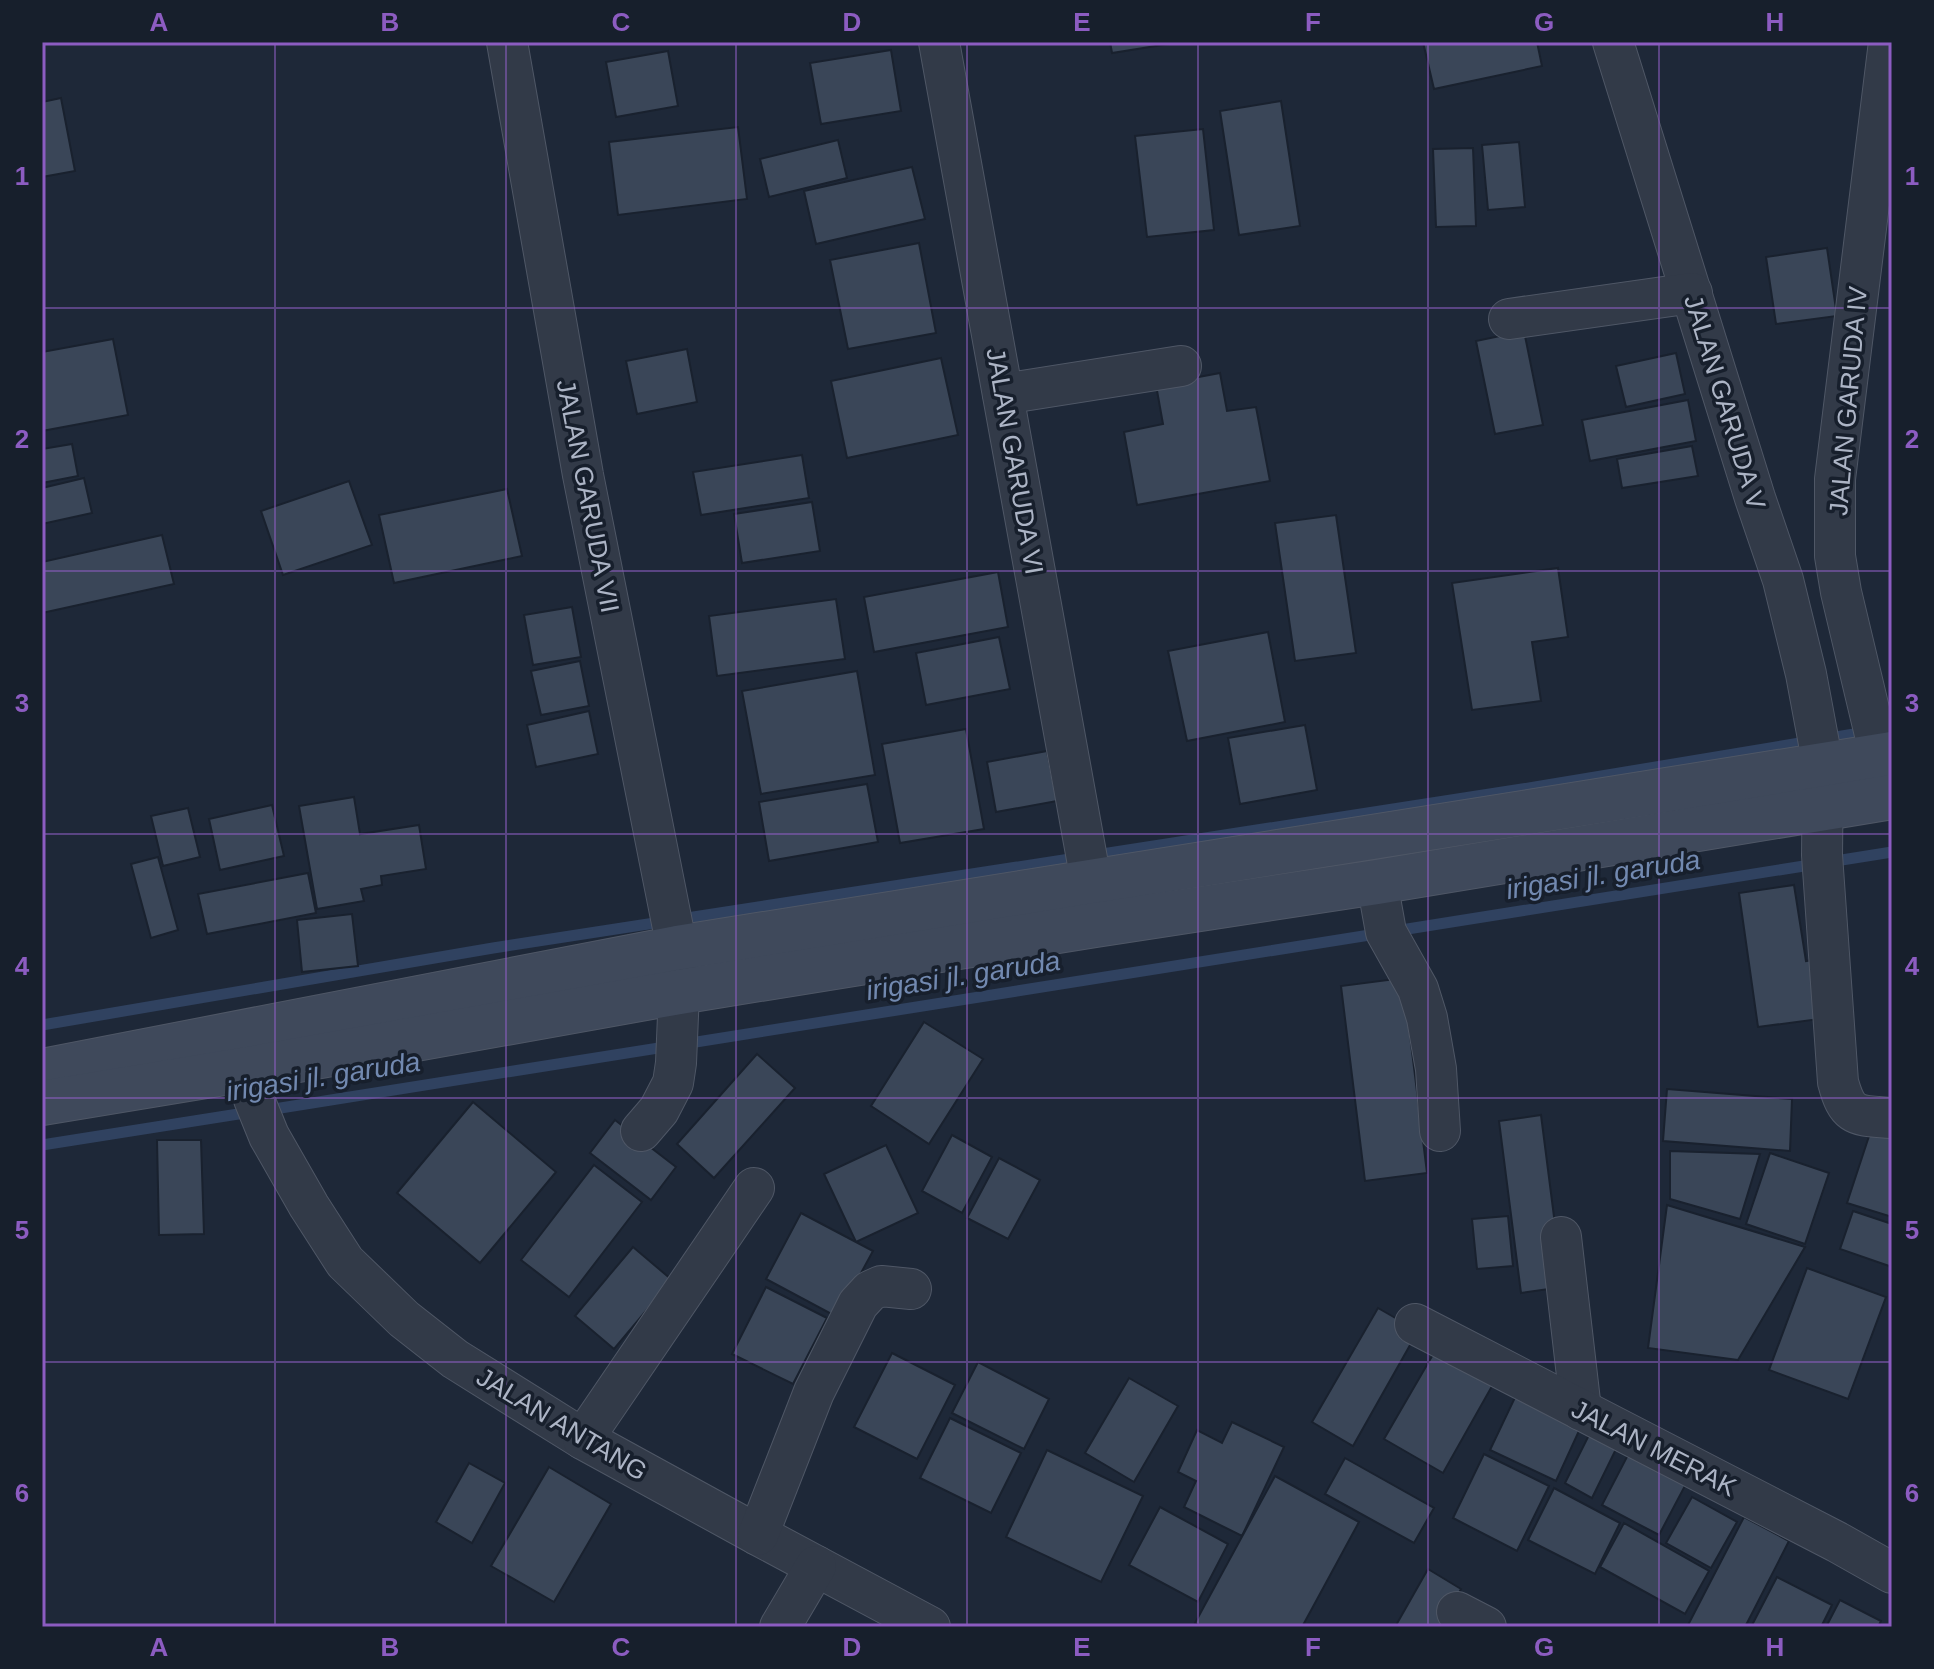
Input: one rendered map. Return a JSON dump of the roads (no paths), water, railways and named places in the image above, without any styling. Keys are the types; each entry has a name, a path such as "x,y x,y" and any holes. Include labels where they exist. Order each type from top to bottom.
{"main road":[{"path":"42,1071 677,948 1091,881 1823,765 1889,776"},
{"path":"42,1103 251,1084 679,992 1823,808 1889,776"}],"street":[{"name":"JALAN GARUDA VII","path":"507,42 583,475 677,948 679,992 673,1083 659,1110 641,1131"},
{"name":"JALAN GARUDA VI","path":"939,42 1091,881 1095,925"},
{"name":"JALAN GARUDA V","path":"1613,42 1783,580 1806,674 1823,765 1823,865 1838,1082 1843,1101 1850,1110 1858,1114 1892,1118"},
{"name":"JALAN GARUDA IV","path":"1889,42 1835,479 1835,556 1889,776"},
{"path":"1509,319 1692,293"},
{"path":"1003,394 1181,366"},
{"path":"1377,882 1390,941 1418,989 1427,1018 1436,1069 1440,1131"},
{"name":"JALAN ANTANG","path":"251,1084 269,1136 345,1262 404,1319 455,1359 583,1439 930,1627"},
{"path":"583,1439 754,1188"},
{"path":"1561,1237 1581,1410"},
{"path":"758,1535 814,1392 858,1304 864,1296 881,1286 911,1289"},
{"name":"JALAN MERAK","path":"1415,1324 1892,1573"},
{"path":"780,1627 816,1566"}],"waterway":[{"path":"42,1025 493,948 1535,787 1866,732"},
{"name":"irigasi jl. garuda","path":"268,1110 1892,852"},
{"name":"irigasi jl. garuda","path":"42,1145 251,1112"}]}
